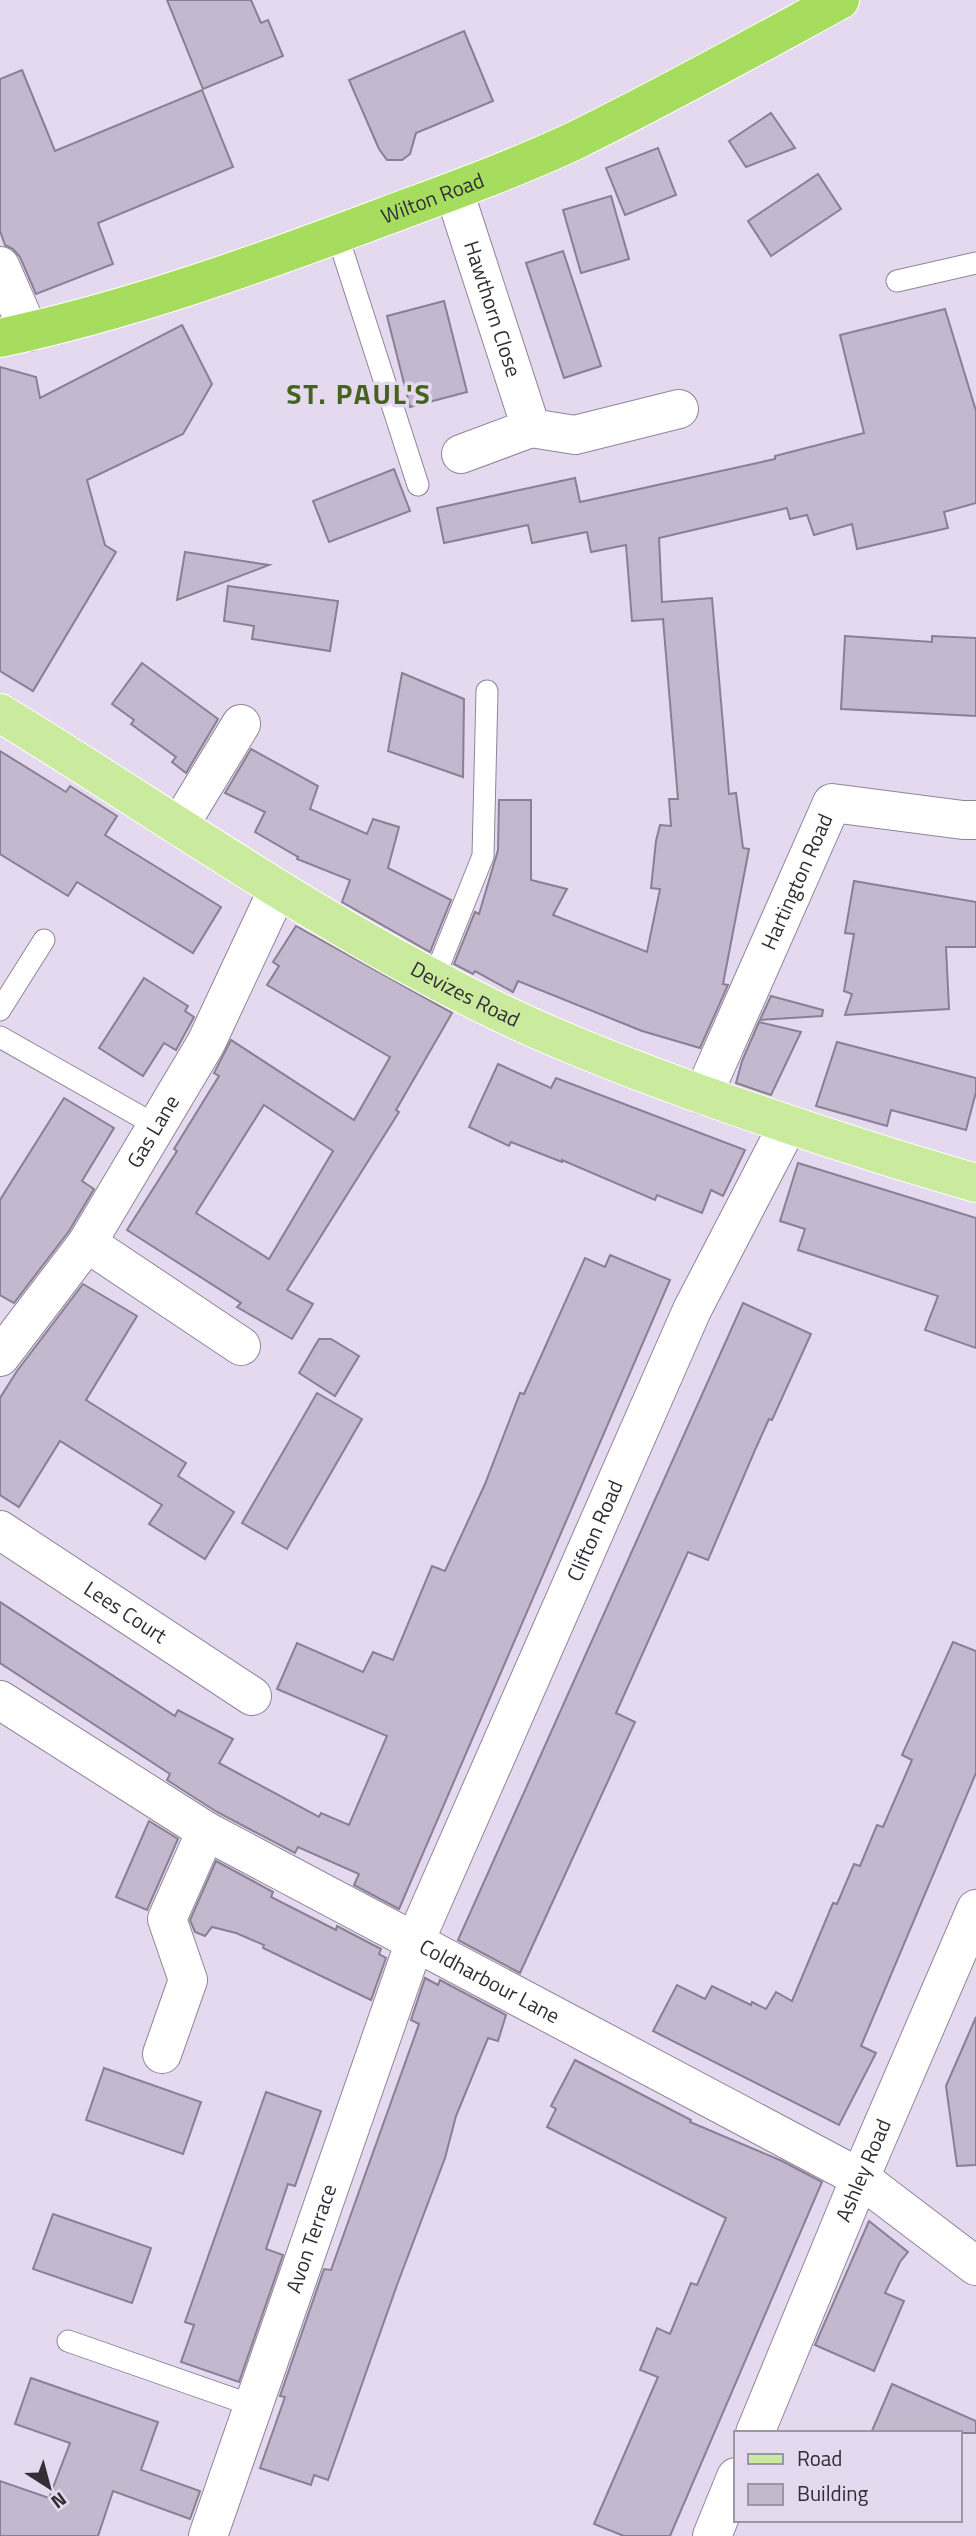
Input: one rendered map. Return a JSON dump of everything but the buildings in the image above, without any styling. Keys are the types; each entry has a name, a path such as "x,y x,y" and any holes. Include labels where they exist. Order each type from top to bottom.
{"highway":[{"name":"Wilton Road","path":"14,335 113,310 454,191 572,142 795,11 840,0"}],"main road":[{"name":"Devizes Road","path":"0,713 278,890 498,1012 660,1081 904,1163 976,1183"}],"street":[{"name":"Hawthorn Close","path":"454,191 531,428"},
{"path":"0,266 14,335"},
{"path":"461,454 531,428 575,435 679,409"},
{"path":"179,826 241,724"},
{"name":"Hartington Road","path":"703,1095 832,803 976,820"},
{"name":"Gas Lane","path":"4,1344 87,1243 206,1043 278,890"},
{"name":"Clifton Road","path":"415,1941 692,1310 788,1125"},
{"path":"87,1243 241,1346"},
{"name":"Lees Court","path":"0,1530 252,1696"},
{"name":"Coldharbour Lane","path":"0,1700 206,1831 860,2178 976,2266"},
{"path":"162,2054 188,1980 167,1919 206,1831"},
{"name":"Ashley Road","path":"756,2431 860,2178 976,1909"},
{"name":"Avon Terrace","path":"208,2536 415,1941"},
{"path":"712,2536 734,2482"}],"lane":[{"path":"337,234 418,485"},
{"path":"897,281 976,263"},
{"path":"434,978 483,856 486,691"},
{"path":"0,1010 44,940"},
{"path":"0,1037 157,1126"},
{"path":"68,2341 254,2406"}],"district":[{"name":"ST. PAUL'S","path":"359,394"}]}
